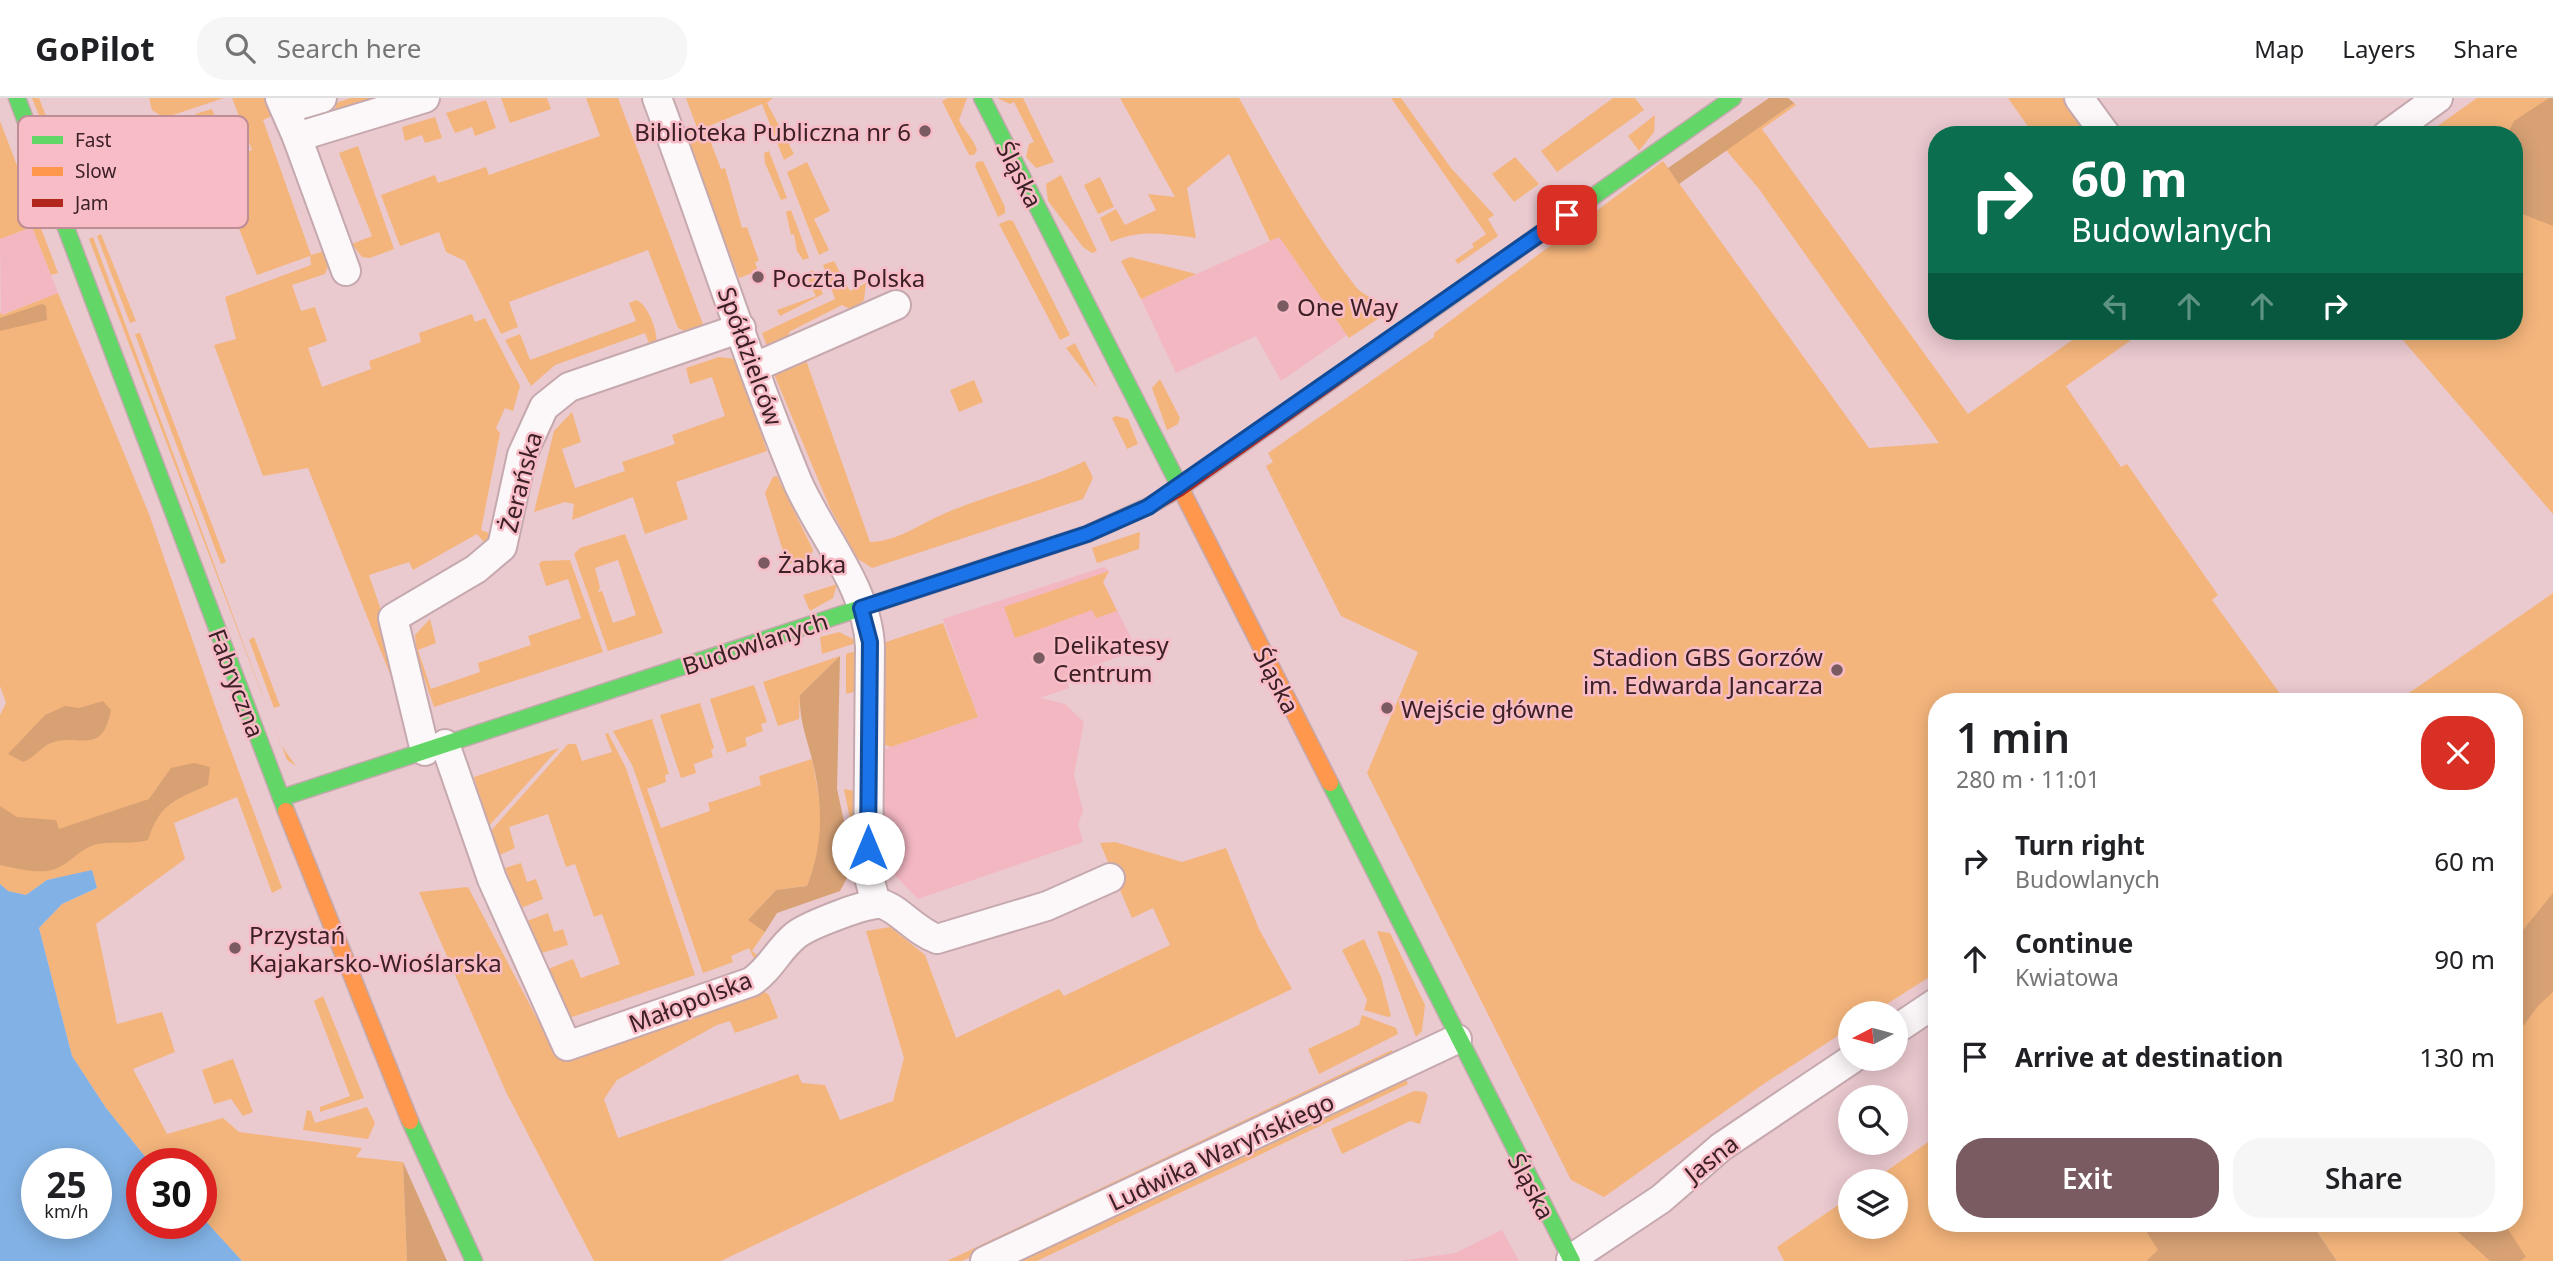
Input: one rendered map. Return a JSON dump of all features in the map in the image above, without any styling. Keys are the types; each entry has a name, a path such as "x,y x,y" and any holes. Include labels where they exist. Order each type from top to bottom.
{"street":[{"name":"Fabryczna","path":"17,98 24,116"},
{"path":"322,98 282,104 297,137 346,271"},
{"path":"297,137 425,98"},
{"name":"Spółdzielców","path":"657,98 799,484 861,608"},
{"name":"Śląska","path":"982,98 1571,1260"},
{"name":"Budowlanych","path":"281,798 1107,526 1179,489 1733,98"},
{"path":"2079,98 2099,126"},
{"path":"2393,126 2406,107 2438,98"},
{"name":"Fabryczna","path":"66,228 281,798 393,1085 474,1261"},
{"path":"755,367 895,305"},
{"name":"Żerańska","path":"435,748 393,618 476,569 502,547 522,455 544,407 569,387 741,328"},
{"path":"861,608 870,642 868,874 876,903 892,909 915,929 937,939 1047,906 1110,878"},
{"name":"Małopolska","path":"435,748 567,1046 751,982 769,968 786,944 805,928 876,903"},
{"path":"1908,1021 1928,1008"},
{"name":"Ludwika Waryńskiego","path":"985,1261 1457,1039"},
{"name":"Jasna","path":"1571,1260 1661,1199 1721,1147 1838,1068"}],"shaded area":[{"path":"32,98 39,98 46,116 39,116"},
{"path":"149,98 224,98 170,116 161,116 152,110"},
{"path":"232,98 269,98 279,113 263,120 311,255 328,250 330,261 325,274 292,285 301,311 315,307 327,341 308,348 322,387 371,369 369,361 421,342 419,333 472,314 475,322 485,318 520,386 513,411 505,408 496,428 500,433 481,530 496,536 488,547 477,534 413,570 409,562 369,575 382,613 407,717 308,468 263,476 214,345 236,339 225,297 311,265 310,256 257,275 239,228 248,228 248,152 252,150 248,140 248,116 239,116"},
{"path":"351,98 385,98 335,110 336,103"},
{"path":"501,98 547,98 551,109 510,123"},
{"path":"586,98 618,98 704,327 689,333 678,328 648,250 509,302 518,327 501,334 465,261 446,252 439,232 400,246 381,195 435,175 438,183 486,167 489,175 600,136"},
{"path":"686,98 773,98 767,103 794,154 784,160 762,104 683,137 678,135 697,128"},
{"path":"948,98 967,98 959,120 976,146 974,155 969,155 942,101"},
{"path":"997,98 1023,98 1054,162 1036,168 1026,157 1029,144 1034,142 1014,102 1010,104"},
{"path":"1120,98 1239,98 1294,195 1339,265 1360,291 1390,311 1349,338 1279,237 1270,241 1229,154 1187,188 1196,238 1143,234 1111,242 1100,218 1116,209 1125,225 1156,210 1148,194 1175,197"},
{"path":"1391,98 1401,98 1451,168 1494,215 1488,219 1498,236 1458,264 1455,260 1474,247 1472,244 1486,234"},
{"path":"1613,98 1635,98 1644,110 1557,172 1541,151"},
{"path":"1769,98 1788,98 1794,103 1679,184 1668,168"},
{"path":"2008,98 2072,98 2092,126 2028,126"},
{"path":"2477,98 2553,98 2553,514 2403,340 2523,340 2523,126 2438,126"},
{"path":"2553,98 2553,226 2523,214 2523,126 2512,126 2514,121"},
{"path":"486,100 496,128 475,136 472,127 455,133 446,113"},
{"name":"Stadion GBS Gorzów im. Edwarda Jancarza","path":"1794,103 1796,105 1762,129 1968,414 2072,340 2131,340 2066,386 2121,467 2127,464 2218,595 2212,600 2279,693 1928,693 1928,978 1892,1001 1838,1001 1838,1036 1762,1085 1604,1197 1571,1180 1367,773 1418,652 1341,616 1266,466 1273,462 1268,453 1434,337 1434,333 1663,161 1869,448 1939,443 1759,189 1726,150"},
{"path":"212,109 215,116 195,114"},
{"path":"1655,115 1654,132 1639,151 1628,136"},
{"path":"435,117 442,138 425,143 422,135 405,141 402,127"},
{"path":"0,121 18,168 18,228 29,228 0,239"},
{"path":"711,130 715,141 711,143 721,169 725,168 742,228 747,227 759,261 755,262 758,271 739,278 686,139"},
{"path":"358,146 394,249 370,258 362,257 352,244 372,236 339,153"},
{"path":"769,151 787,198 781,200 765,163 764,153"},
{"path":"1515,157 1539,184 1514,202 1492,174"},
{"path":"983,161 1005,207 1005,213 998,217 975,166 977,162"},
{"path":"807,162 830,211 814,219 829,250 819,255 787,172"},
{"path":"1061,175 1097,251 1092,253 1083,247 1048,201 1046,184"},
{"path":"1100,177 1114,207 1098,214 1084,185"},
{"path":"791,210 809,258 803,260 797,251 794,234 791,235 786,212"},
{"path":"1013,221 1070,335 1060,340 999,224"},
{"path":"32,228 58,293 1,315 0,239"},
{"path":"32,228 41,228 58,273 51,275"},
{"path":"101,234 136,321 130,323 97,236"},
{"path":"93,237 270,715 89,239"},
{"path":"1279,237 1347,335 1281,381 1256,336 1176,373 1141,299"},
{"path":"1130,257 1196,274 1141,299 1121,261"},
{"path":"834,261 850,291 866,283 864,300 852,310 842,305 789,332 790,339 768,349 762,333 835,299 823,265"},
{"path":"813,270 823,294 780,316 777,310 816,296 809,283 808,273"},
{"path":"58,293 149,514 223,729 282,888 272,893 237,797 174,823 185,859 96,924 117,1024 162,1012 175,1052 133,1069 167,1134 223,1118 239,1132 362,1148 356,1157 403,1162 407,1261 242,1261 217,1234 217,1148 138,1148 106,1108 72,1056 39,928 62,904 97,888 92,871 47,880 26,895 7,891 0,884 0,715 6,703 0,686 0,312 2,315"},
{"path":"637,300 652,321 656,346 651,348 645,333 555,365 531,386 505,340 520,334 530,360 636,321 629,303"},
{"path":"42,304 46,306 47,320 0,331 0,318"},
{"path":"140,333 226,562 221,564 135,334"},
{"path":"1075,343 1098,389 1066,348"},
{"path":"719,357 736,359 767,451 676,482 688,519 645,534 633,497 572,520 574,504 565,502 534,512 554,431 572,412 581,442 562,449 575,488 625,471 622,462 675,444 672,435 725,416 712,377 690,384 686,368"},
{"path":"806,360 870,542 897,536 957,508 1085,461 1093,478 1083,499 872,568 858,559 830,508 774,374"},
{"path":"1160,379 1180,418 1178,424 1167,430 1152,388"},
{"path":"974,380 983,402 959,412 950,390"},
{"path":"1116,416 1128,419 1138,444 1127,449 1112,418"},
{"path":"777,476 813,550 809,560 787,564 765,493 773,477"},
{"path":"1140,532 1139,549 1097,563 1092,548"},
{"path":"625,534 663,633 608,651 574,554 580,548","holes":["618,560 636,615 613,623 602,591 598,592 600,587 595,568"]},
{"path":"570,560 603,652 434,707 417,657 415,635 430,619 436,643 418,650 431,689 480,672 478,663 531,645 528,636 581,618 568,579 546,586 539,564 542,561"},
{"path":"1104,567 1109,571 1103,582 1137,650 1065,676 1069,688 1040,698 1065,704 1084,722 1074,775 1083,811 1078,824 1083,842 918,899 881,861 879,751 978,717 943,619"},
{"path":"1109,571 1103,582 1117,611 1096,618 1092,610 1015,638 1004,607"},
{"path":"837,584 833,598 810,611 803,595"},
{"path":"2553,593 2553,1261 2337,1261 2317,1232 2523,1232 2523,693 2409,693"},
{"path":"943,623 978,717 891,747 885,745 883,643"},
{"path":"839,632 859,642 822,654 820,637"},
{"path":"254,637 280,706 274,708 249,640"},
{"path":"863,649 864,689 846,694 846,654"},
{"path":"840,656 800,695 799,719 778,726 763,682"},
{"path":"840,656 837,789 855,872 848,876 840,891 777,913 765,932 748,920 776,890 807,886 813,870 819,839 820,808 816,776 802,720 800,695"},
{"path":"754,685 767,722 761,724 763,731 745,738 747,746 727,753 710,699"},
{"path":"103,701 111,710 107,725 95,739 51,743 23,762 8,754 45,715 65,706 79,708"},
{"path":"700,703 714,748 711,750 713,757 694,764 696,773 681,778 660,715"},
{"path":"652,719 669,774 665,775 666,782 647,789 661,828 710,811 708,803 761,785 759,776 812,759 821,823 818,852 807,886 776,890 749,919 765,932 752,951 764,960 758,967 749,948 731,956 733,962 703,973 633,767 613,731"},
{"path":"608,733 626,768 695,975 569,1018 548,969 573,959 581,978 620,964 602,914 594,917 575,864 566,867 548,814 509,827 515,848 500,855 489,833 568,744 576,744 582,761 612,752 605,734"},
{"path":"282,746 296,766 287,760"},
{"path":"559,748 488,827 474,777"},
{"path":"194,763 210,767 208,785 170,804 158,818 148,840 98,844 49,871 0,865 0,806 17,817 56,820 59,829 149,799 171,768"},
{"path":"844,789 861,792 863,883"},
{"path":"1115,842 1182,862 1226,848 1259,929 1292,989 721,1261 594,1261 506,1092 419,892 468,887 554,1051 751,982 769,995 778,1018 735,1033 730,1021 717,1025 617,1080 604,1099 618,1138 798,1074 802,1083 825,1085 840,1120 893,1101 904,1058 866,931 890,927 925,955 956,1038 1059,989 1064,996 1170,945 1153,908 1132,918 1100,843"},
{"path":"521,863 527,882 536,879 543,899 521,908 505,868"},
{"path":"2553,893 2553,992 2523,1026 2523,930"},
{"path":"548,913 554,932 563,929 568,945 542,953 527,921"},
{"path":"1377,931 1390,933 1425,1005 1422,1031 1416,1037"},
{"path":"1364,939 1381,977 1391,1016 1388,1017 1364,1010 1367,1000 1342,950"},
{"path":"323,996 364,1098 320,1112 320,1107 350,1096 314,1001"},
{"path":"1362,1015 1396,1028 1398,1034 1319,1074 1308,1049 1359,1025"},
{"path":"1392,1050 1394,1055 962,1261 947,1261"},
{"path":"233,1059 253,1112 243,1116 231,1099 214,1104 202,1070"},
{"path":"1405,1078 1408,1084 1037,1261 1021,1261"},
{"path":"1414,1091 1425,1092 1428,1096 1420,1124 1410,1121 1342,1154 1331,1129"},
{"path":"367,1107 375,1123 368,1139 303,1130 307,1110 311,1111 315,1123"},
{"path":"1928,1142 1928,1232 2147,1232 2159,1250 2146,1261 1784,1261 1777,1247 1838,1205 1838,1239 1908,1239 1908,1169 1889,1169"},
{"path":"403,1162 447,1261 407,1261"},
{"path":"1502,1230 1519,1261 1400,1261 1455,1253"},
{"path":"2147,1232 2317,1232 2337,1261 2146,1261 2158,1250"},
{"path":"2458,1232 2510,1232 2526,1257 2520,1261 2490,1261"}],"water":[{"path":"92,870 97,888 62,904 39,928 72,1056 106,1108 138,1148 126,1148 126,1239 217,1239 217,1234 242,1261 0,1261 0,884 8,891 26,895 47,880"}],"traffic: fast":[{"path":"17,98 24,116"},
{"path":"982,98 1184,495"},
{"path":"1422,317 1733,98"},
{"path":"66,228 286,811"},
{"path":"281,798 1087,534 1149,506"},
{"path":"1330,783 1572,1261"},
{"path":"410,1121 474,1261"}],"traffic: slow":[{"path":"1184,495 1330,783"},
{"path":"286,811 410,1121"}],"traffic: jam":[{"path":"1149,506 1179,489 1422,317"}],"place":[{"name":"Biblioteka Publiczna nr 6","path":"925,131"},
{"name":"Poczta Polska","path":"758,277"},
{"name":"One Way","path":"1283,306"},
{"name":"Żabka","path":"764,563"},
{"name":"Delikatesy Centrum","path":"1039,658"},
{"name":"Stadion GBS Gorzów im. Edwarda Jancarza","path":"1837,670"},
{"name":"Wejście główne","path":"1387,708"},
{"name":"Przystań Kajakarsko-Wioślarska","path":"235,948"}],"route":[{"path":"868,848 870,642 861,608 1087,534 1148,507 1179,489 1567,215"}]}
